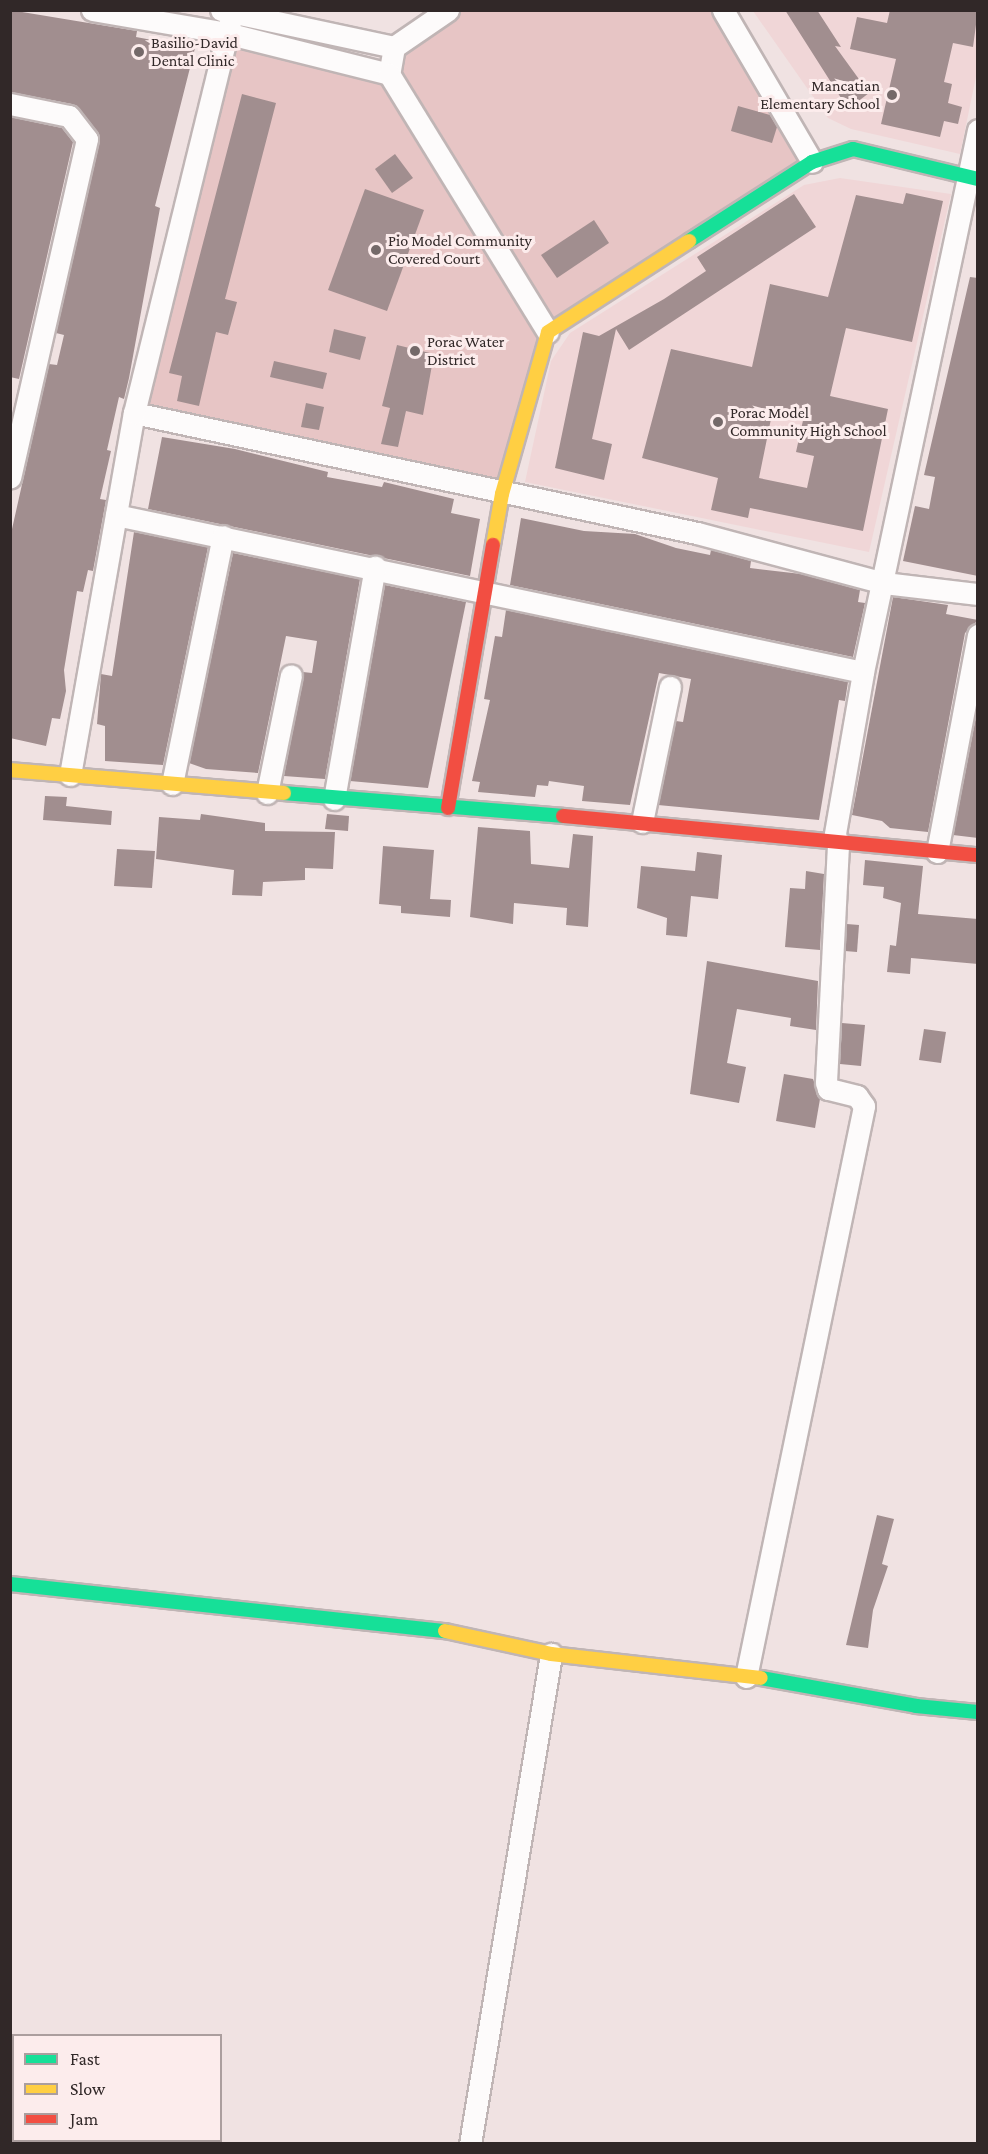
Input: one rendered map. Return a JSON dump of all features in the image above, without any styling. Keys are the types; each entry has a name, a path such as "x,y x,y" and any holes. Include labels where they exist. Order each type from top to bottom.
{"street":[{"path":"92,10 226,33 389,74"},
{"path":"448,10 394,47 389,74 548,332"},
{"path":"723,10 812,162"},
{"path":"69,775 134,413 226,33 229,11 394,47"},
{"path":"10,104 69,116 87,139 15,430 10,477"},
{"path":"746,1677 864,1106 857,1096 828,1089 826,1082 836,840 863,672 972,178 978,130"},
{"path":"447,808 487,596 502,494 548,332 812,162 853,149 972,178"},
{"path":"134,413 502,494 697,533 884,583 978,594"},
{"path":"116,515 375,567 487,596 863,672"},
{"path":"172,784 223,536"},
{"path":"334,799 375,567"},
{"path":"937,852 978,635"},
{"path":"267,793 291,675"},
{"path":"642,822 670,687"},
{"path":"10,770 334,799 642,822 978,855"},
{"path":"10,1584 430,1628 551,1654 746,1677 916,1706 978,1712"},
{"path":"470,2144 551,1654"}],"shaded area":[{"path":"448,11 723,11 812,162 549,332 502,494 134,413 226,33 389,74 394,47"},
{"name":"Mancatian Elementary School","path":"753,11 977,11 977,72 960,154 851,129 828,118"},
{"name":"Porac Model Community High School","path":"840,178 951,194 869,552 525,482 551,361 570,333 804,185"}],"building":[{"path":"10,10 137,31 136,37 195,48 155,206 160,208 129,378 124,399 119,397 107,450 111,451 100,499 106,500 93,571 88,570 83,592 77,591 64,670 66,691 60,719 52,718 46,746 10,738 10,538 49,364 57,365 64,335 56,333 99,137 72,104 10,92"},
{"path":"785,10 817,10 841,47 835,46 869,93 848,109"},
{"path":"890,10 978,10 973,47 953,43 944,82 952,84 948,103 962,107 958,124 944,121 940,137 881,124 896,59 850,49 857,17 887,23"},
{"path":"242,94 276,103 225,299 237,302 228,335 216,332 199,406 177,401 182,376 169,373"},
{"path":"738,106 770,115 777,127 772,143 731,131"},
{"path":"10,117 62,128 73,142 19,379 10,377"},
{"path":"395,154 413,178 392,193 375,169"},
{"name":"Pio Model Community Covered Court","path":"365,189 424,210 387,311 328,290"},
{"path":"906,193 943,201 912,342 846,328 830,396 888,409 863,531 750,508 748,518 711,510 718,478 642,458 671,349 752,367 770,284 828,297 856,195 903,204","holes":["773,409 804,416 796,452 814,456 807,488 759,478"]},
{"path":"794,194 816,227 629,350 616,329 592,439 612,444 604,480 555,468 583,332 599,336 664,299 706,271 697,257"},
{"path":"594,220 609,243 557,278 541,255"},
{"path":"970,277 978,278 978,576 903,561 915,506 929,509 935,477 924,475"},
{"path":"334,329 366,337 360,360 329,352"},
{"path":"397,345 434,354 423,415 406,411 398,447 381,444 390,408 382,406"},
{"path":"274,361 327,373 323,389 270,377"},
{"path":"306,403 324,407 319,430 301,427"},
{"path":"162,437 235,449 328,472 327,477 382,487 384,482 454,499 451,513 480,519 470,576 148,509"},
{"path":"521,518 584,531 635,534 676,548 710,555 711,550 751,561 750,568 801,574 860,590 858,602 865,603 853,657 510,585"},
{"path":"134,532 208,547 163,765 105,761 105,726 97,724 101,674 112,676"},
{"path":"233,553 360,579 325,779 284,776 303,672 312,673 317,641 286,636 258,773 206,769 189,763"},
{"path":"385,585 466,602 428,788 350,781"},
{"path":"893,597 948,605 946,614 978,620 965,633 928,832 890,828 882,821 852,815"},
{"path":"506,610 848,682 845,701 839,700 819,820 658,805 676,721 683,722 691,679 659,673 630,805 582,801 584,786 549,781 548,786 537,785 535,797 478,792 480,782 472,781 490,700 484,699 495,636 502,637"},
{"path":"978,706 978,838 953,835"},
{"path":"45,796 67,797 66,806 112,811 111,825 43,820"},
{"path":"201,814 265,823 265,831 335,832 333,869 305,868 305,880 263,882 262,896 232,895 234,870 156,859 159,817 200,820"},
{"path":"327,814 349,816 348,831 325,829"},
{"path":"478,827 530,831 531,864 569,868 573,834 593,836 588,927 566,925 567,908 514,903 513,924 470,917"},
{"path":"383,846 434,850 430,899 451,900 450,917 401,913 401,906 379,904"},
{"path":"117,849 155,851 152,888 114,886"},
{"path":"697,852 722,855 718,899 691,896 687,937 666,935 667,918 637,908 641,866 695,871"},
{"path":"865,860 923,866 918,914 978,919 978,964 911,958 910,974 887,972 890,945 896,946 901,903 883,898 884,887 863,885"},
{"path":"806,871 824,874 820,950 785,947 790,888 805,889"},
{"path":"847,924 859,925 857,952 845,951"},
{"path":"707,961 818,981 816,1030 790,1026 791,1018 737,1009 727,1063 746,1067 739,1103 690,1094"},
{"path":"842,1023 865,1025 861,1066 840,1064"},
{"path":"924,1029 946,1032 941,1063 919,1060"},
{"path":"784,1074 813,1079 820,1099 815,1128 776,1121"},
{"path":"877,1515 894,1519 882,1564 888,1566 873,1610 868,1648 846,1645"}],"traffic: fast":[{"path":"689,241 812,162 853,149 978,179"},
{"path":"284,793 563,816"},
{"path":"10,1584 445,1631"},
{"path":"761,1678 916,1706 978,1712"}],"traffic: slow":[{"path":"493,545 502,494 548,332 689,241"},
{"path":"10,770 284,793"},
{"path":"445,1631 551,1654 761,1678"}],"traffic: jam":[{"path":"448,808 493,545"},
{"path":"563,816 978,855"}],"place":[{"name":"Basilio-David Dental Clinic","path":"139,52"},
{"name":"Mancatian Elementary School","path":"892,95"},
{"name":"Pio Model Community Covered Court","path":"376,250"},
{"name":"Porac Water District","path":"415,351"},
{"name":"Porac Model Community High School","path":"718,422"}]}
